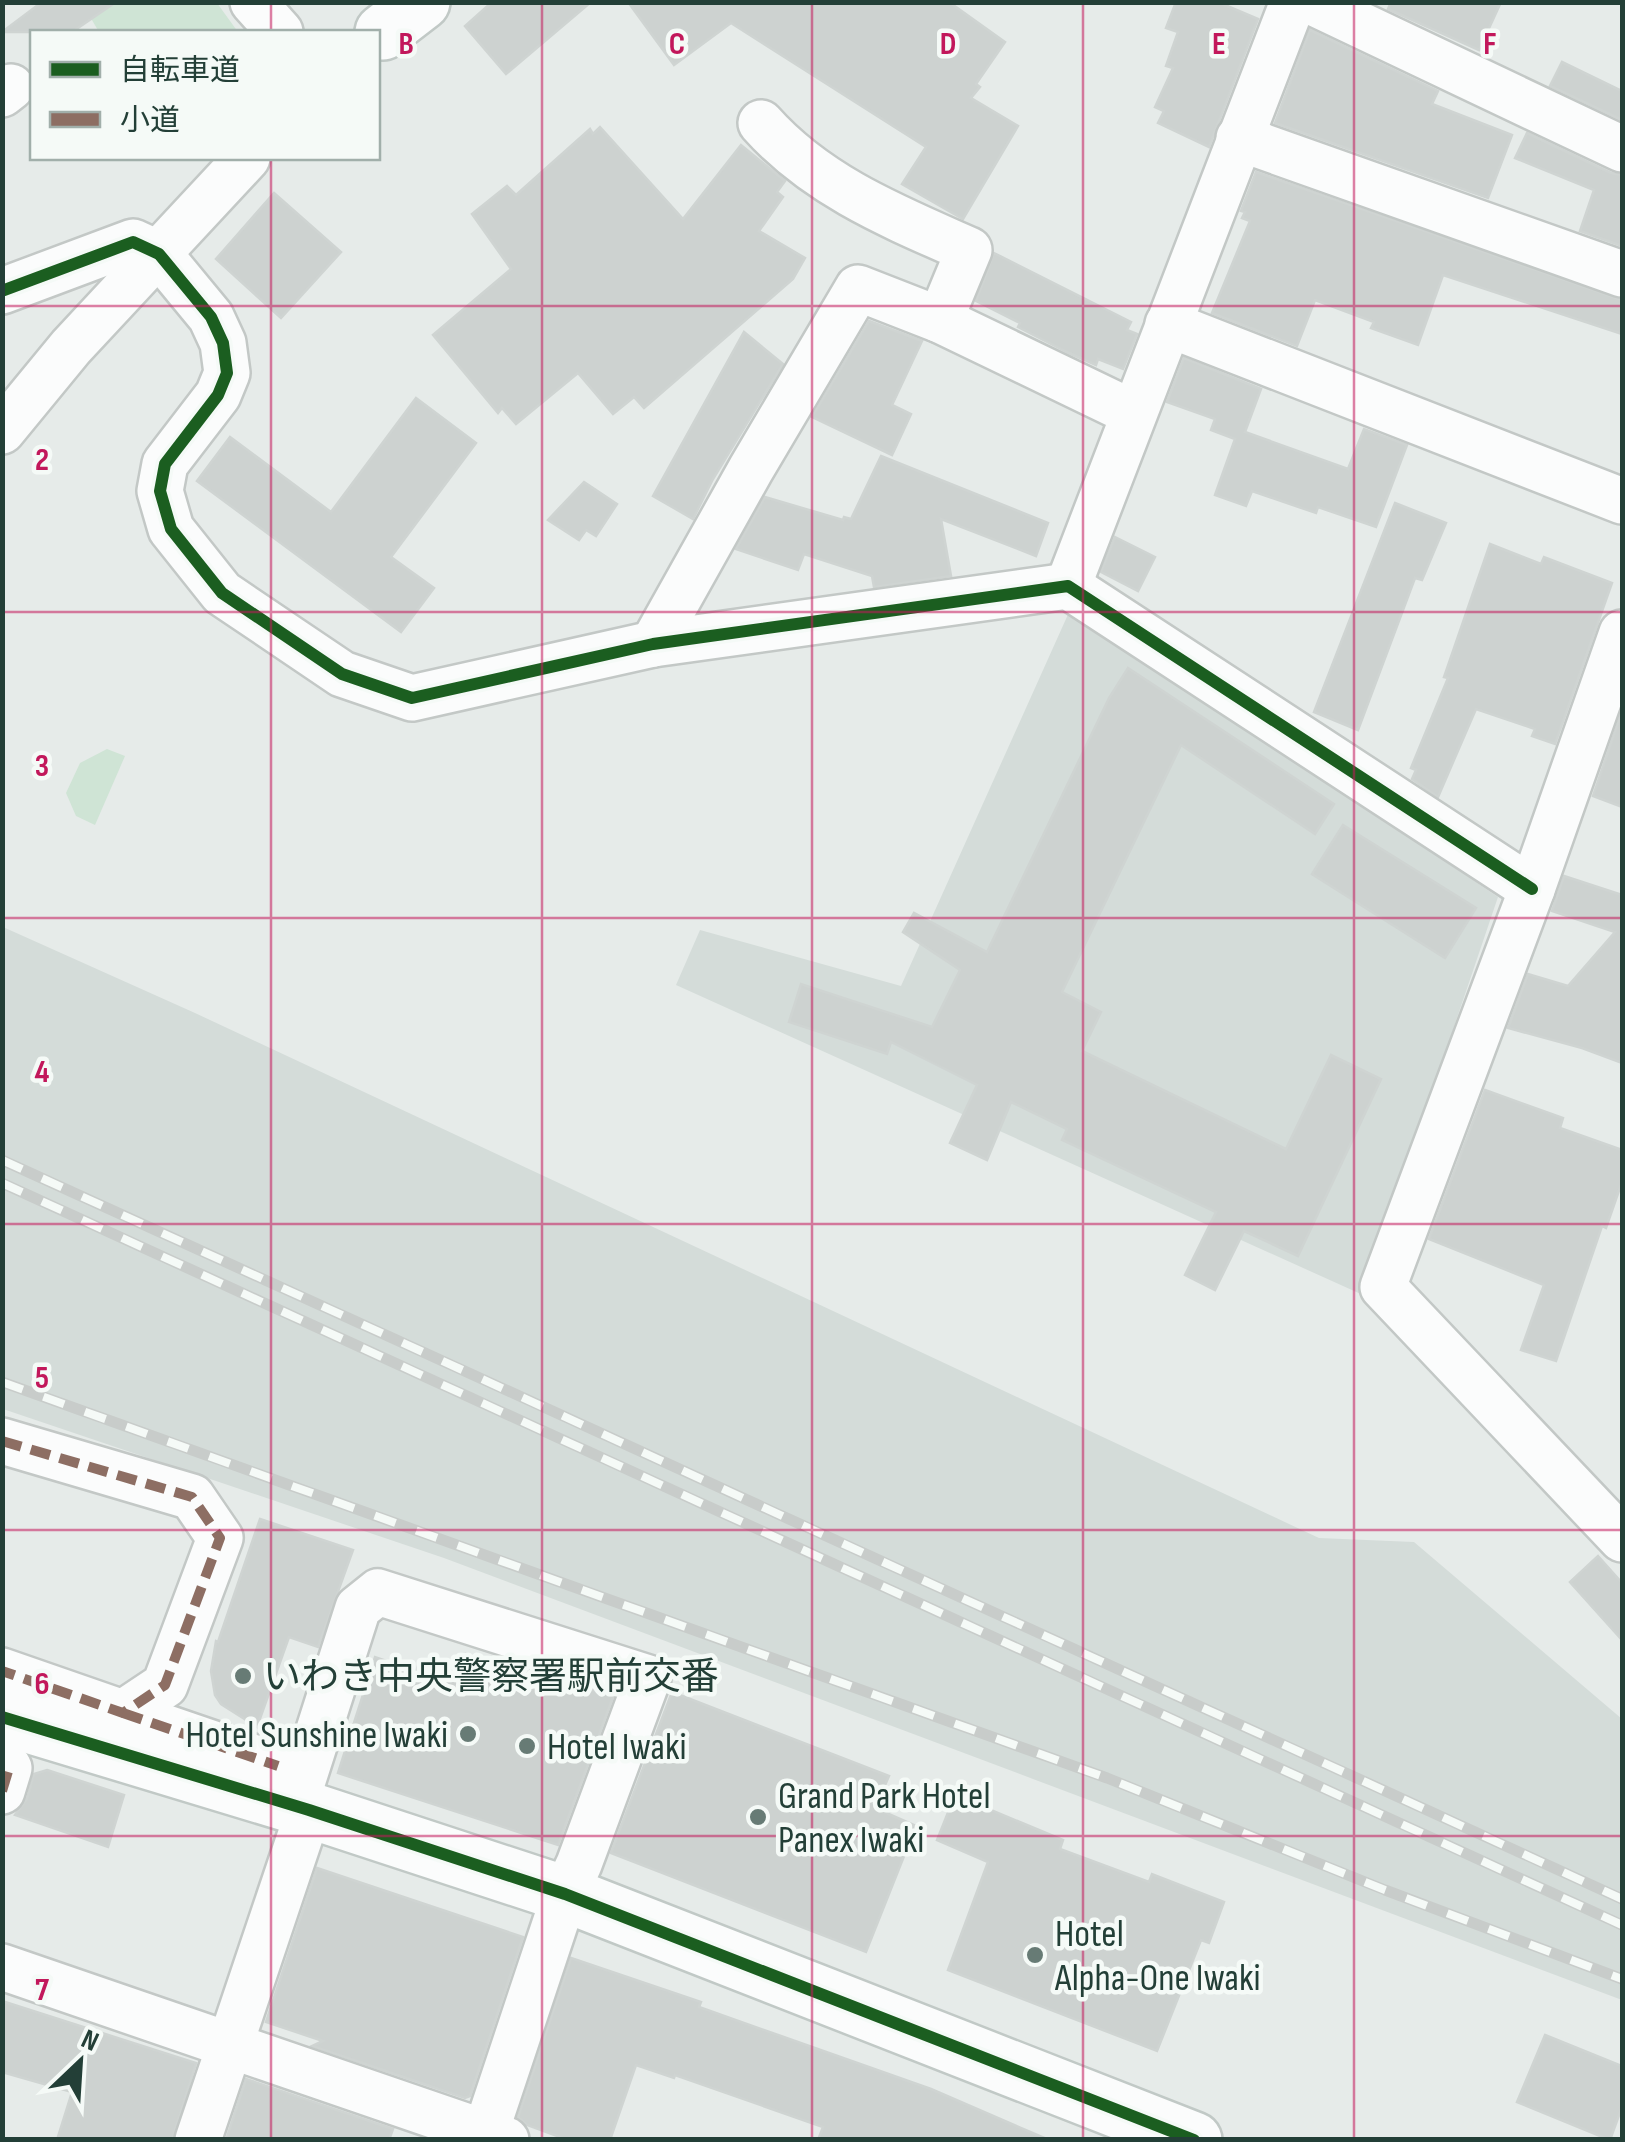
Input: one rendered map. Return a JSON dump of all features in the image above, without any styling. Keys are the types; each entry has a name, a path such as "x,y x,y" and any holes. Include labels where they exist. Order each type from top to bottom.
{"street":[{"path":"253,2 281,30"},
{"path":"283,30 286,2"},
{"path":"1068,586 1293,2"},
{"path":"1312,2 1622,149"},
{"path":"761,123 774,138 856,200 969,250 940,320"},
{"path":"1239,138 1622,274"},
{"path":"2,431 71,347 245,160"},
{"path":"2,291 133,242 159,254 211,317 223,343 227,372 218,395 165,464 160,491 171,530 222,593 342,674 412,698 653,644 1068,586 1532,889"},
{"path":"653,644 750,469 858,288 940,320 1133,414"},
{"path":"1168,324 1622,500"},
{"path":"1622,633 1532,889 1382,1287 1622,1538"},
{"path":"2,1441 192,1497 220,1538 164,1685 123,1713"},
{"path":"2,1968 229,2046 491,2137 565,1894 580,1864 648,1678 378,1592 358,1608 294,1793 229,2046 198,2140"},
{"path":"2,1671 123,1713 294,1793 565,1894 1114,2125 1194,2140"},
{"path":"5,1758 294,1793"}],"shaded area":[{"path":"1070,610 1498,897 1363,1295 676,985 700,930 901,986"},
{"path":"3,927 1319,1538 1414,1542 1622,1719 1622,2000 444,1558 3,1409"}],"green space":[{"path":"82,3 217,3 237,30 98,30"},
{"path":"107,749 125,756 95,825 76,816 66,793 80,763"}],"building":[{"path":"42,2 116,2 75,30 2,32"},
{"path":"492,2 591,2 506,74 465,26"},
{"path":"628,2 949,2 1005,42 971,98 1018,126 963,219 902,184 926,147 731,23 674,65"},
{"path":"1176,2 1218,2 1258,19 1209,147 1158,123 1164,111 1155,107 1173,68 1166,66 1178,32 1166,28"},
{"path":"1391,2 1501,2 1479,50 1388,9"},
{"path":"1310,30 1438,91 1432,104 1512,135 1488,198 1275,123"},
{"path":"1562,62 1622,91 1622,120 1550,86"},
{"path":"600,127 683,219 741,145 785,181 777,192 783,197 759,231 805,258 793,279 644,408 634,397 613,414 578,373 516,424 502,408 498,413 433,335 511,269 472,214 507,186 516,195 590,129 593,134"},
{"path":"1527,133 1622,175 1622,246 1580,231 1594,190 1515,158"},
{"path":"1256,172 1622,300 1622,334 1443,275 1418,345 1371,328 1374,322 1315,300 1297,346 1212,313 1250,221 1242,218 1245,212 1241,211"},
{"path":"274,193 341,252 281,318 216,259"},
{"path":"994,253 1131,322 1127,330 1137,334 1123,369 1098,359 1096,365 1069,353 976,301"},
{"path":"869,321 922,341 892,405 911,414 892,455 812,417"},
{"path":"744,332 783,364 693,519 653,496"},
{"path":"1184,358 1261,389 1245,432 1348,469 1364,429 1407,445 1376,527 1318,507 1316,513 1252,491 1246,506 1215,495 1235,439 1211,430 1215,419 1167,402"},
{"path":"416,398 476,443 391,557 434,588 401,632 197,481 230,437 331,512"},
{"path":"881,456 1048,523 1036,556 941,519 951,576 874,587 872,576 804,554 798,570 736,549 765,497 851,519"},
{"path":"584,482 617,504 596,536 586,530 579,540 548,520"},
{"path":"1395,503 1446,523 1422,580 1415,578 1358,730 1314,712"},
{"path":"1115,537 1155,557 1138,591 1101,572"},
{"path":"1490,544 1541,564 1544,557 1612,583 1555,744 1532,736 1535,729 1476,709 1438,797 1412,779 1416,770 1411,768 1448,678 1444,677"},
{"path":"1128,668 1334,804 1315,834 1181,745 1062,992 1101,1012 1082,1051 1286,1149 1331,1055 1381,1079 1298,1256 1244,1231 1215,1290 1185,1275 1216,1212 1062,1140 1067,1129 1011,1102 987,1160 950,1143 977,1085 891,1042 887,1054 789,1022 801,984 932,1027 960,970 903,932 914,913 987,952 1109,698"},
{"path":"1622,711 1622,807 1593,796"},
{"path":"1343,825 1476,908 1445,958 1312,874"},
{"path":"1564,876 1622,895 1622,1063 1508,1028 1528,974 1568,986 1615,932 1552,911"},
{"path":"1485,1090 1563,1118 1560,1128 1622,1150 1622,1182 1606,1228 1602,1226 1556,1361 1521,1350 1544,1285 1429,1239"},
{"path":"260,1519 353,1550 318,1647 289,1637 257,1727 221,1704 215,1695 211,1671 216,1641"},
{"path":"1598,1556 1622,1583 1622,1640 1570,1582"},
{"path":"466,1654 523,1672 525,1666 613,1697 558,1845 338,1773 375,1657 416,1671 419,1663 459,1675"},
{"name":"Grand Park Hotel Panex Iwaki","path":"672,1692 889,1776 875,1808 916,1826 866,1952 611,1853"},
{"path":"47,1770 124,1795 108,1847 15,1815 27,1799 34,1774"},
{"path":"955,1795 1063,1840 1060,1849 1149,1882 1152,1874 1224,1902 1209,1943 1201,1940 1157,2051 948,1970 988,1862 937,1840"},
{"path":"317,1868 523,1937 470,2096 465,2098 312,2046 323,2041 266,2022"},
{"path":"571,1958 701,2002 699,2007 931,2089 1049,2140 818,2140 823,2127 636,2065 610,2140 568,2140 527,2125 518,2117"},
{"path":"2,2001 196,2063 172,2140 57,2140 72,2092 2,2072"},
{"path":"1545,2035 1622,2066 1622,2107 1610,2140 1517,2102"},
{"path":"246,2079 393,2129 389,2140 226,2140"}],"railway":[{"path":"2,1160 1622,1899"},
{"path":"2,1183 1622,1925"},
{"path":"2,1382 1107,1778 1385,1890 1622,1979"}],"marked path":[{"path":"2,1441 192,1497 220,1538 165,1685 123,1713 2,1671"},
{"path":"123,1713 278,1766"},
{"path":"2,1791 9,1768"}],"cycle path":[{"path":"2,291 133,242 159,254 211,317 223,343 227,373 218,395 165,464 160,491 171,529 222,593 342,674 412,698 653,644 1068,586 1532,889"},
{"path":"2,1717 309,1810 565,1894 1194,2140"}],"place":[{"name":"いわき中央警察署駅前交番","path":"243,1676"},
{"name":"Hotel Sunshine Iwaki","path":"468,1734"},
{"name":"Hotel Iwaki","path":"527,1746"},
{"name":"Grand Park Hotel Panex Iwaki","path":"758,1817"},
{"name":"Hotel Alpha-One Iwaki","path":"1035,1955"}]}
